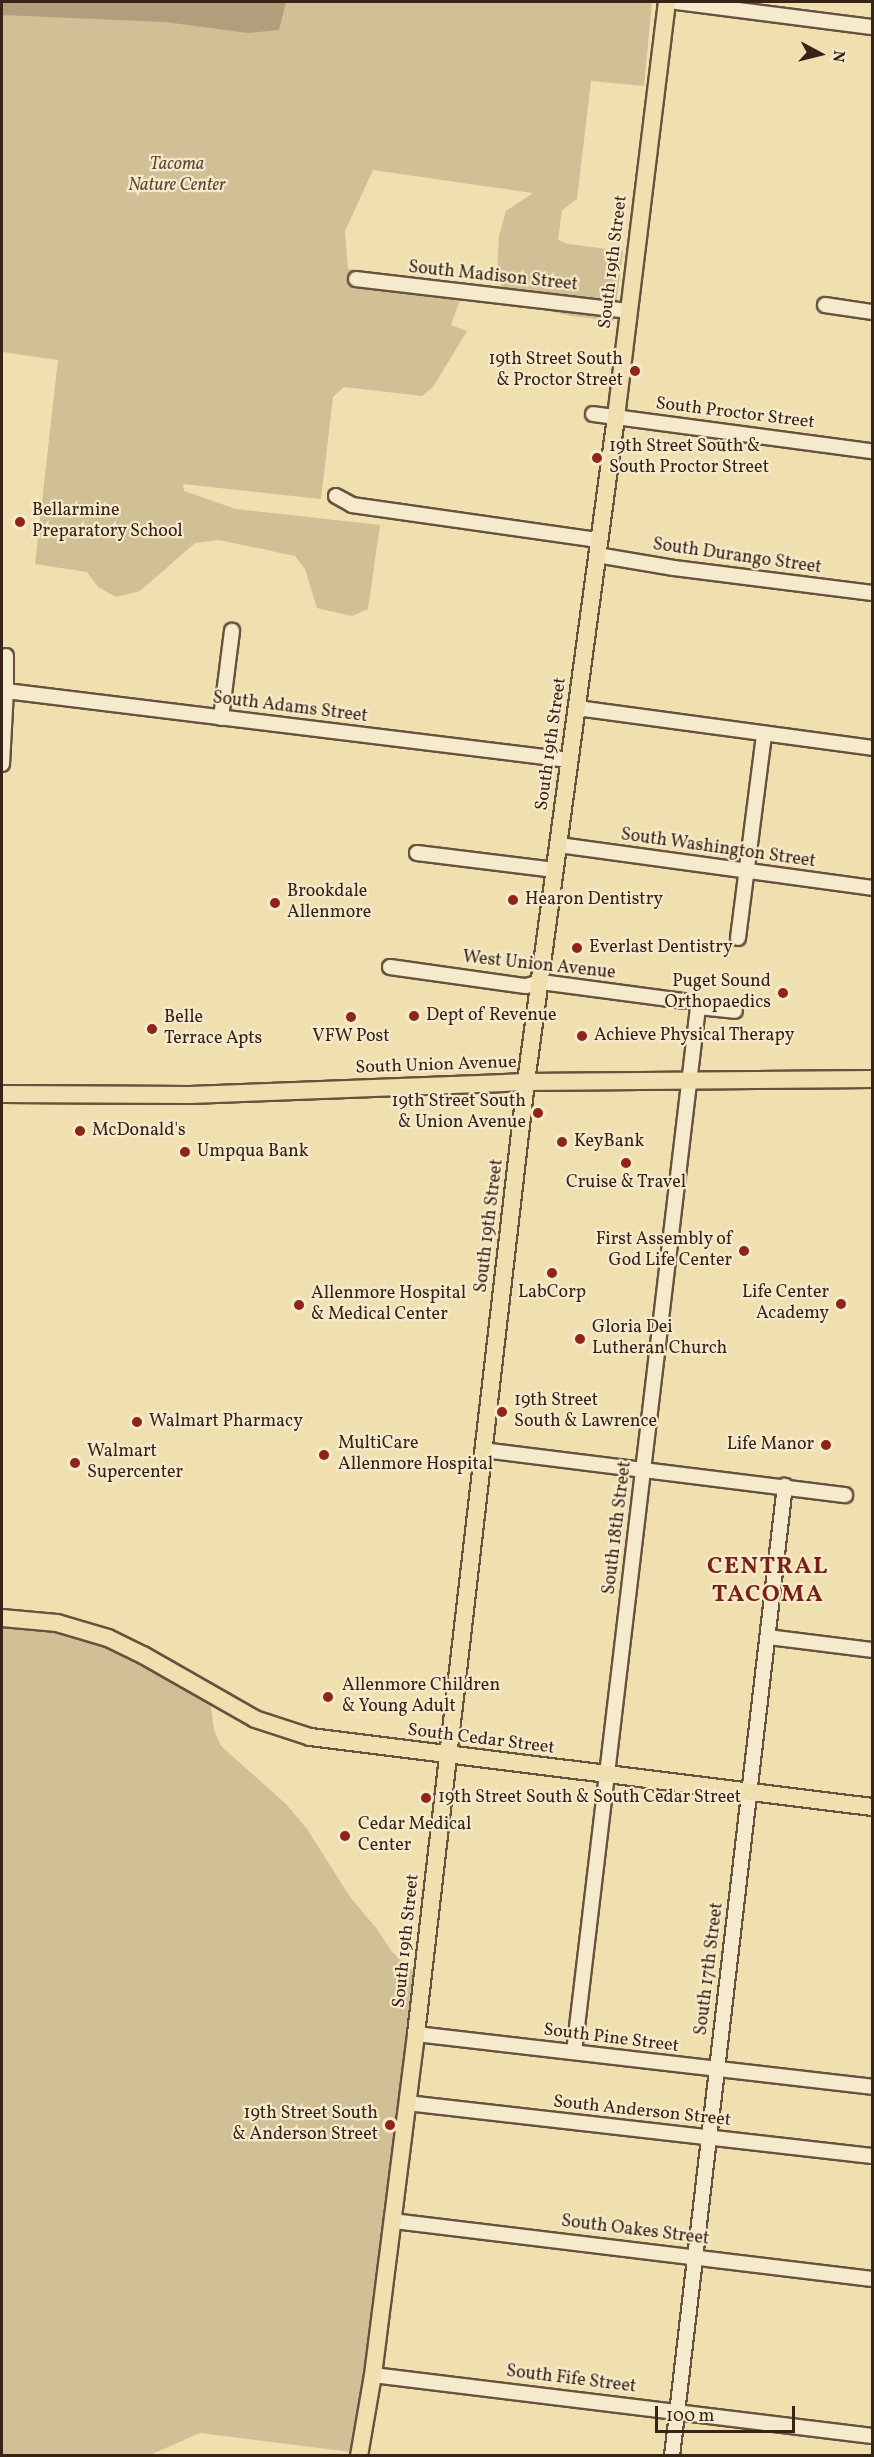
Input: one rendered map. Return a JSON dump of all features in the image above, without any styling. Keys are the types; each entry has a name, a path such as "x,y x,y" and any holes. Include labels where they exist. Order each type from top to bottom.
{"main road":[{"name":"South 19th Street","path":"359,2456 373,2375 416,2034 446,1755 526,1082 616,417 627,311 667,2"},
{"name":"South Union Avenue","path":"2,1094 209,1094 526,1082 873,1079"},
{"name":"South Cedar Street","path":"2,1618 57,1623 108,1638 143,1655 255,1719 291,1733 340,1743 873,1807"}],"street":[{"path":"676,2 873,27"},
{"name":"South Madison Street","path":"356,279 627,311"},
{"path":"825,305 873,312"},
{"name":"South Proctor Street","path":"592,414 873,451"},
{"name":"South Durango Street","path":"336,496 352,505 873,593"},
{"path":"220,718 232,631"},
{"path":"2,764 6,656"},
{"name":"South Adams Street","path":"6,691 569,759"},
{"path":"577,708 873,748"},
{"path":"738,938 764,734"},
{"name":"South Washington Street","path":"559,845 873,888"},
{"path":"417,853 555,870"},
{"name":"West Union Avenue","path":"390,967 526,986 541,982 683,1001"},
{"name":"South 18th Street","path":"574,2052 698,1007 735,1011"},
{"path":"483,1450 845,1495"},
{"name":"South 17th Street","path":"672,2456 785,1486"},
{"path":"768,1637 873,1650"},
{"name":"South Pine Street","path":"416,2034 873,2087"},
{"name":"South Anderson Street","path":"407,2103 873,2156"},
{"name":"South Oakes Street","path":"393,2221 873,2279"},
{"name":"South Fife Street","path":"373,2375 873,2436"}],"green space":[{"name":"Tacoma Nature Center","path":"2,2 652,2 644,86 591,81 577,199 562,210 558,240 568,244 623,251 614,321 571,316 514,303 503,292 497,270 499,236 506,211 533,193 373,170 345,231 348,269 428,279 426,295 461,297 451,325 467,331 433,387 422,396 344,387 333,397 321,499 183,484 184,491 236,509 380,525 368,609 352,616 317,608 305,569 295,556 219,540 195,543 140,591 116,597 98,587 87,572 35,564 58,360 2,352"},
{"path":"2,1618 81,1629 210,1700 214,1730 221,1746 286,1804 307,1829 350,1897 377,1929 392,1952 417,1975 359,2453 200,2433 150,2455 2,2456"}],"shaded area":[{"path":"2,2 286,2 279,30 248,33 165,22 2,15"}],"place":[{"name":"19th Street South & Proctor Street","path":"635,371"},
{"name":"19th Street South & South Proctor Street","path":"597,458"},
{"name":"Bellarmine Preparatory School","path":"20,522"},
{"name":"Hearon Dentistry","path":"513,900"},
{"name":"Brookdale Allenmore","path":"275,903"},
{"name":"Everlast Dentistry","path":"577,948"},
{"name":"Puget Sound Orthopaedics","path":"783,993"},
{"name":"Dept of Revenue","path":"414,1016"},
{"name":"VFW Post","path":"351,1017"},
{"name":"Belle Terrace Apts","path":"152,1029"},
{"name":"Achieve Physical Therapy","path":"582,1036"},
{"name":"19th Street South & Union Avenue","path":"538,1113"},
{"name":"McDonald's","path":"80,1131"},
{"name":"KeyBank","path":"562,1142"},
{"name":"Umpqua Bank","path":"185,1152"},
{"name":"Cruise & Travel","path":"626,1163"},
{"name":"First Assembly of God Life Center","path":"744,1251"},
{"name":"LabCorp","path":"552,1273"},
{"name":"Life Center Academy","path":"841,1304"},
{"name":"Allenmore Hospital & Medical Center","path":"299,1305"},
{"name":"Gloria Dei Lutheran Church","path":"580,1339"},
{"name":"19th Street South & Lawrence","path":"502,1412"},
{"name":"Walmart Pharmacy","path":"137,1422"},
{"name":"Life Manor","path":"826,1445"},
{"name":"MultiCare Allenmore Hospital","path":"324,1455"},
{"name":"Walmart Supercenter","path":"75,1463"},
{"name":"Allenmore Children & Young Adult","path":"328,1697"},
{"name":"19th Street South & South Cedar Street","path":"426,1798"},
{"name":"Cedar Medical Center","path":"345,1836"},
{"name":"19th Street South & Anderson Street","path":"390,2125"}],"district":[{"name":"CENTRAL TACOMA","path":"768,1582"}]}
